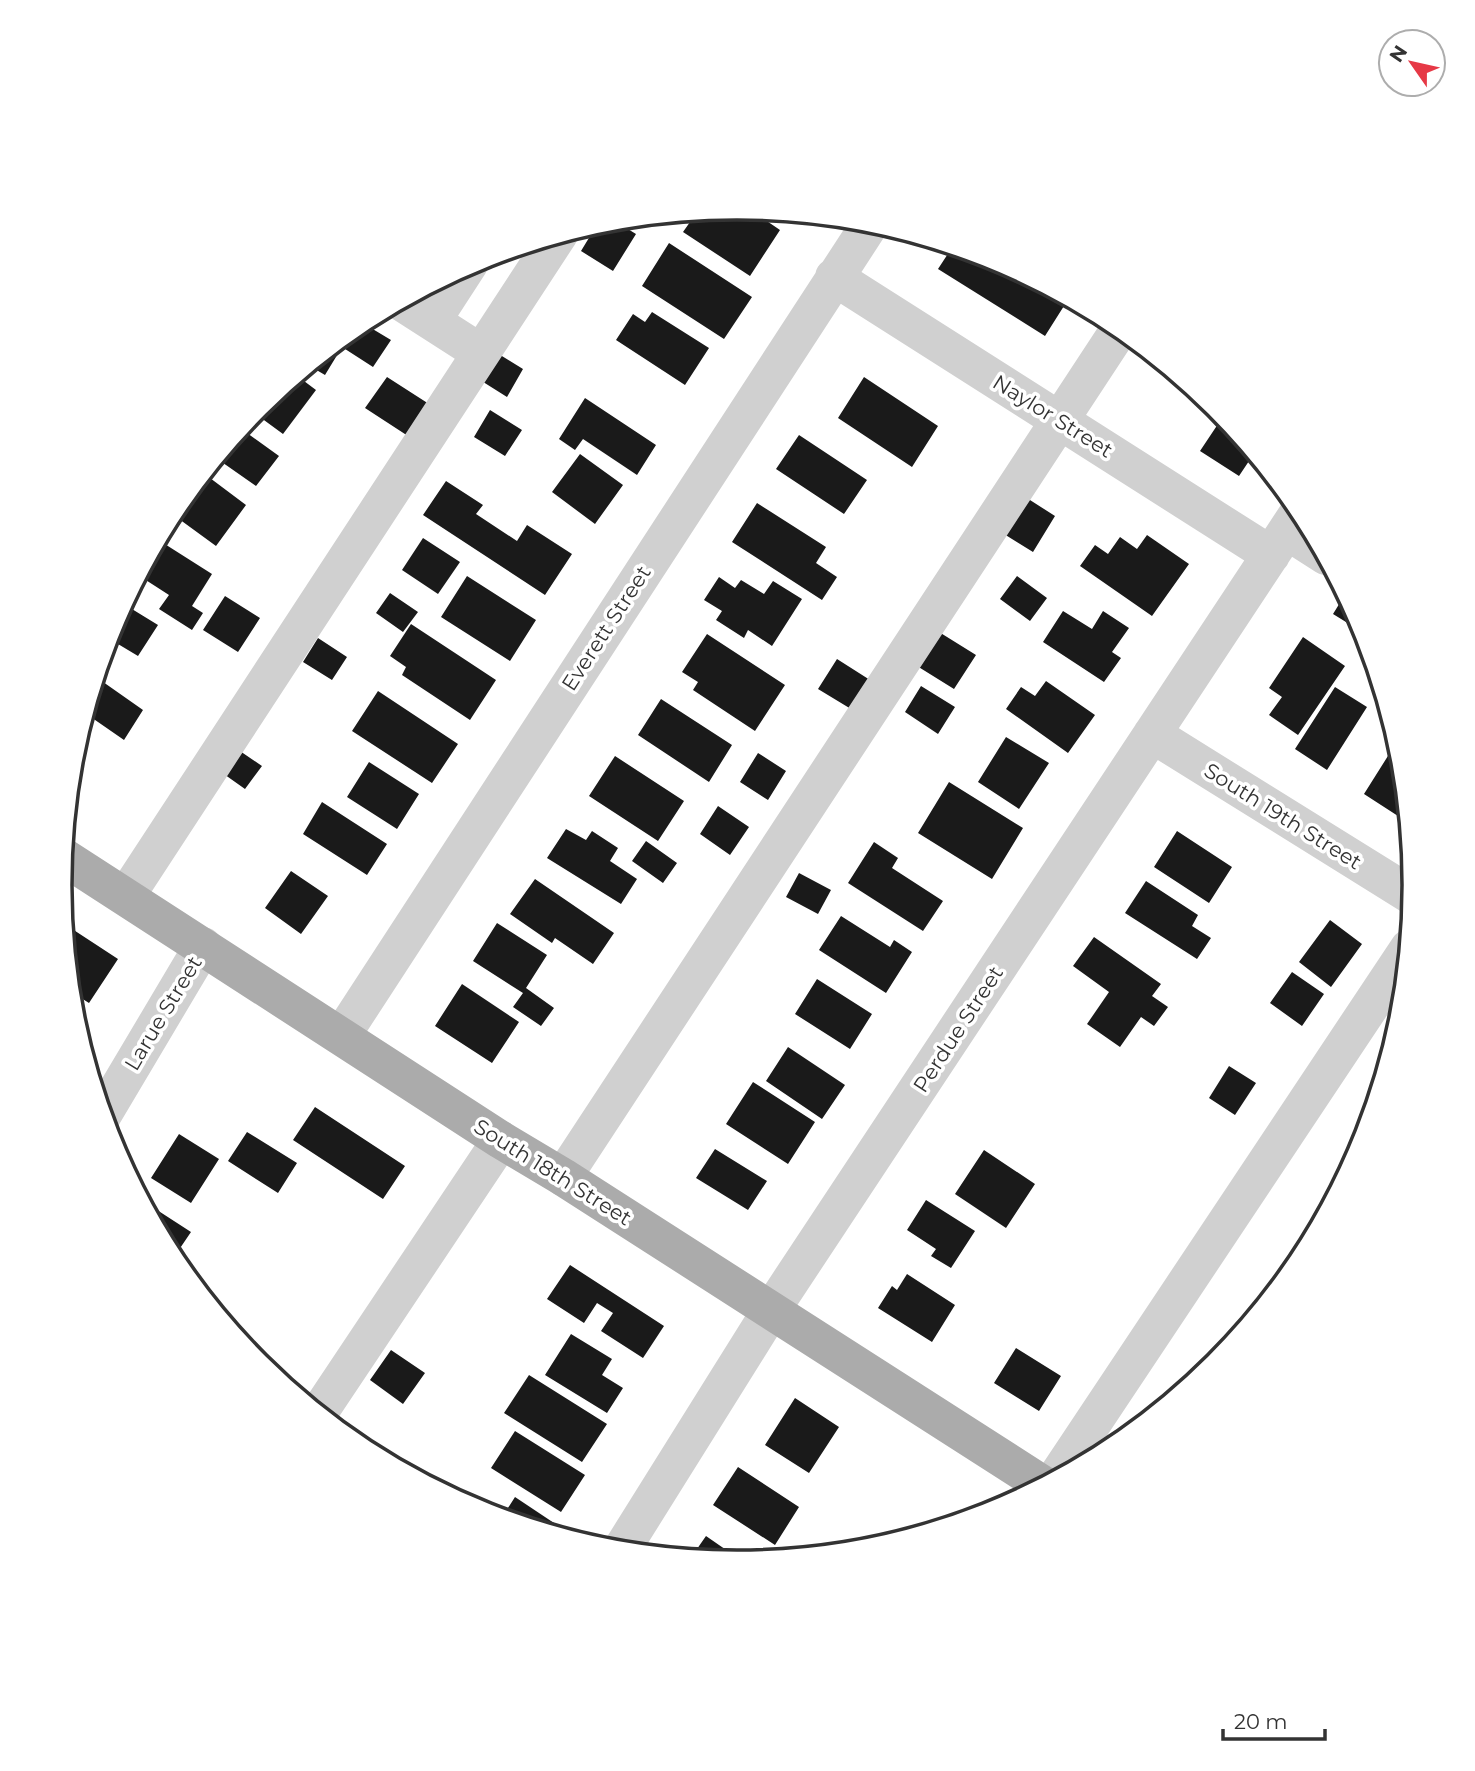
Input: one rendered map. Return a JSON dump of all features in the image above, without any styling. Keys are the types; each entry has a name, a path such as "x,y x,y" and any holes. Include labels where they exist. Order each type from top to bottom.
{"main road":[{"name":"South 18th Street","path":"73,863 501,1140 1036,1481"}],"street":[{"name":"Everett Street","path":"342,1035 864,232"},
{"path":"126,896 551,247"},
{"name":"Naylor Street","path":"834,277 1060,421 1310,546"},
{"path":"432,321 458,281"},
{"path":"409,307 481,353"},
{"path":"563,1177 1114,337"},
{"name":"Perdue Street","path":"627,1541 770,1312 1286,532"},
{"name":"South 19th Street","path":"1152,734 1403,890"},
{"name":"Larue Street","path":"109,1104 203,947"},
{"path":"1065,1465 1399,963"},
{"path":"323,1406 501,1140"}],"building":[{"path":"738,220 766,221 780,230 750,276 683,232 690,221"},
{"path":"628,229 636,234 613,271 581,251 590,237"},
{"path":"669,243 752,297 724,339 642,286"},
{"path":"948,254 992,270 1064,306 1045,336 938,269"},
{"path":"652,312 709,348 685,385 616,340 633,314 645,322"},
{"path":"373,329 391,340 373,367 344,348"},
{"path":"339,352 325,375 317,370"},
{"path":"497,353 523,369 507,397 480,380"},
{"path":"387,377 429,404 408,436 365,408"},
{"path":"864,377 938,426 912,467 838,418"},
{"path":"304,381 316,390 283,434 263,419"},
{"path":"585,398 656,445 637,475 583,439 575,450 559,439"},
{"path":"490,410 522,430 505,456 474,437"},
{"path":"1217,425 1249,460 1239,476 1200,451"},
{"path":"249,434 279,456 256,486 223,463"},
{"path":"799,435 867,480 844,514 776,469"},
{"path":"580,454 623,485 595,524 552,492"},
{"path":"210,478 246,505 216,546 181,521"},
{"path":"446,481 483,505 476,514 517,541 527,525 572,554 545,595 423,515"},
{"path":"1019,493 1055,516 1033,552 996,529"},
{"path":"757,503 826,547 816,563 837,577 822,600 732,542"},
{"path":"1147,535 1189,564 1152,616 1080,566 1095,545 1108,554 1120,537 1137,549"},
{"path":"423,538 460,562 438,594 402,570"},
{"path":"166,545 212,574 192,606 203,613 192,630 159,609 169,595 146,580"},
{"path":"467,576 536,620 510,661 441,617"},
{"path":"1017,576 1047,598 1030,621 1000,599"},
{"path":"719,577 735,588 741,580 764,594 773,581 802,599 772,646 748,630 744,638 716,620 722,611 704,600"},
{"path":"390,593 418,612 403,632 376,613"},
{"path":"225,596 260,618 238,652 203,630"},
{"path":"1340,602 1350,625 1333,614"},
{"path":"132,609 158,625 138,656 117,644"},
{"path":"1063,611 1092,629 1103,611 1129,628 1112,652 1121,658 1104,682 1043,642"},
{"path":"411,624 496,680 470,720 402,675 406,667 390,656"},
{"path":"939,632 976,655 954,689 917,666"},
{"path":"707,634 785,685 755,731 693,690 698,682 682,672"},
{"path":"1303,637 1345,666 1298,735 1269,715 1282,697 1269,688"},
{"path":"318,638 347,657 332,680 303,662"},
{"path":"837,659 870,680 851,709 818,689"},
{"path":"1046,681 1095,715 1068,753 1006,709 1021,687 1035,696"},
{"path":"104,682 143,710 124,740 93,718"},
{"path":"921,686 955,707 938,734 905,712"},
{"path":"1335,687 1367,707 1327,770 1295,749"},
{"path":"378,691 458,744 432,783 352,731"},
{"path":"661,699 732,745 709,782 638,735"},
{"path":"1006,737 1049,763 1019,809 978,782"},
{"path":"237,749 262,766 245,789 221,772"},
{"path":"758,753 786,771 768,800 740,782"},
{"path":"1389,754 1398,799 1398,816 1364,794"},
{"path":"615,756 684,801 658,841 589,796"},
{"path":"369,762 419,794 397,829 347,797"},
{"path":"949,782 1023,828 992,879 918,833"},
{"path":"322,802 387,844 367,875 303,834"},
{"path":"718,806 749,827 730,855 700,834"},
{"path":"566,829 586,840 592,831 618,848 610,861 637,879 621,904 547,858"},
{"path":"1177,831 1232,867 1209,903 1154,867"},
{"path":"646,841 677,863 663,883 632,861"},
{"path":"874,842 898,858 892,868 943,901 923,931 848,883"},
{"path":"291,871 328,896 301,934 265,908"},
{"path":"799,873 831,890 818,914 786,897"},
{"path":"535,879 614,933 593,964 555,938 552,943 510,914"},
{"path":"1146,881 1198,915 1192,926 1211,938 1197,959 1125,913"},
{"path":"841,916 890,947 894,940 912,952 886,993 819,950"},
{"path":"1330,920 1362,944 1331,987 1299,962"},
{"path":"497,923 547,955 526,988 554,1008 541,1026 513,1007 523,993 473,961"},
{"path":"73,930 118,959 89,1003 82,999"},
{"path":"1094,937 1161,984 1152,996 1168,1007 1154,1026 1141,1017 1120,1047 1087,1024 1109,992 1073,966"},
{"path":"1292,972 1324,994 1302,1026 1270,1003"},
{"path":"817,979 872,1014 850,1049 795,1014"},
{"path":"462,984 519,1022 492,1063 435,1026"},
{"path":"788,1047 845,1085 822,1119 766,1081"},
{"path":"1229,1066 1256,1083 1235,1115 1209,1098"},
{"path":"753,1082 815,1122 788,1164 726,1124"},
{"path":"315,1107 405,1166 383,1199 293,1140"},
{"path":"247,1132 297,1163 278,1193 228,1161"},
{"path":"179,1134 219,1159 191,1203 151,1178"},
{"path":"715,1149 767,1181 748,1210 696,1178"},
{"path":"984,1150 1035,1184 1006,1228 955,1194"},
{"path":"926,1200 975,1231 951,1268 931,1256 936,1249 907,1230"},
{"path":"156,1210 191,1232 180,1248"},
{"path":"570,1265 664,1326 643,1358 601,1331 613,1313 597,1303 584,1323 547,1299"},
{"path":"907,1274 955,1305 932,1342 878,1308 892,1286 897,1290"},
{"path":"571,1334 612,1359 602,1375 623,1388 607,1413 545,1375"},
{"path":"1016,1348 1061,1376 1039,1411 994,1383"},
{"path":"391,1350 425,1373 403,1404 370,1380"},
{"path":"529,1375 607,1424 582,1462 504,1413"},
{"path":"795,1398 839,1427 809,1473 765,1445"},
{"path":"515,1431 585,1475 561,1512 491,1468"},
{"path":"738,1467 799,1507 775,1545 713,1505"},
{"path":"515,1497 554,1523 553,1525 507,1510"},
{"path":"706,1536 727,1551 696,1550"}]}
